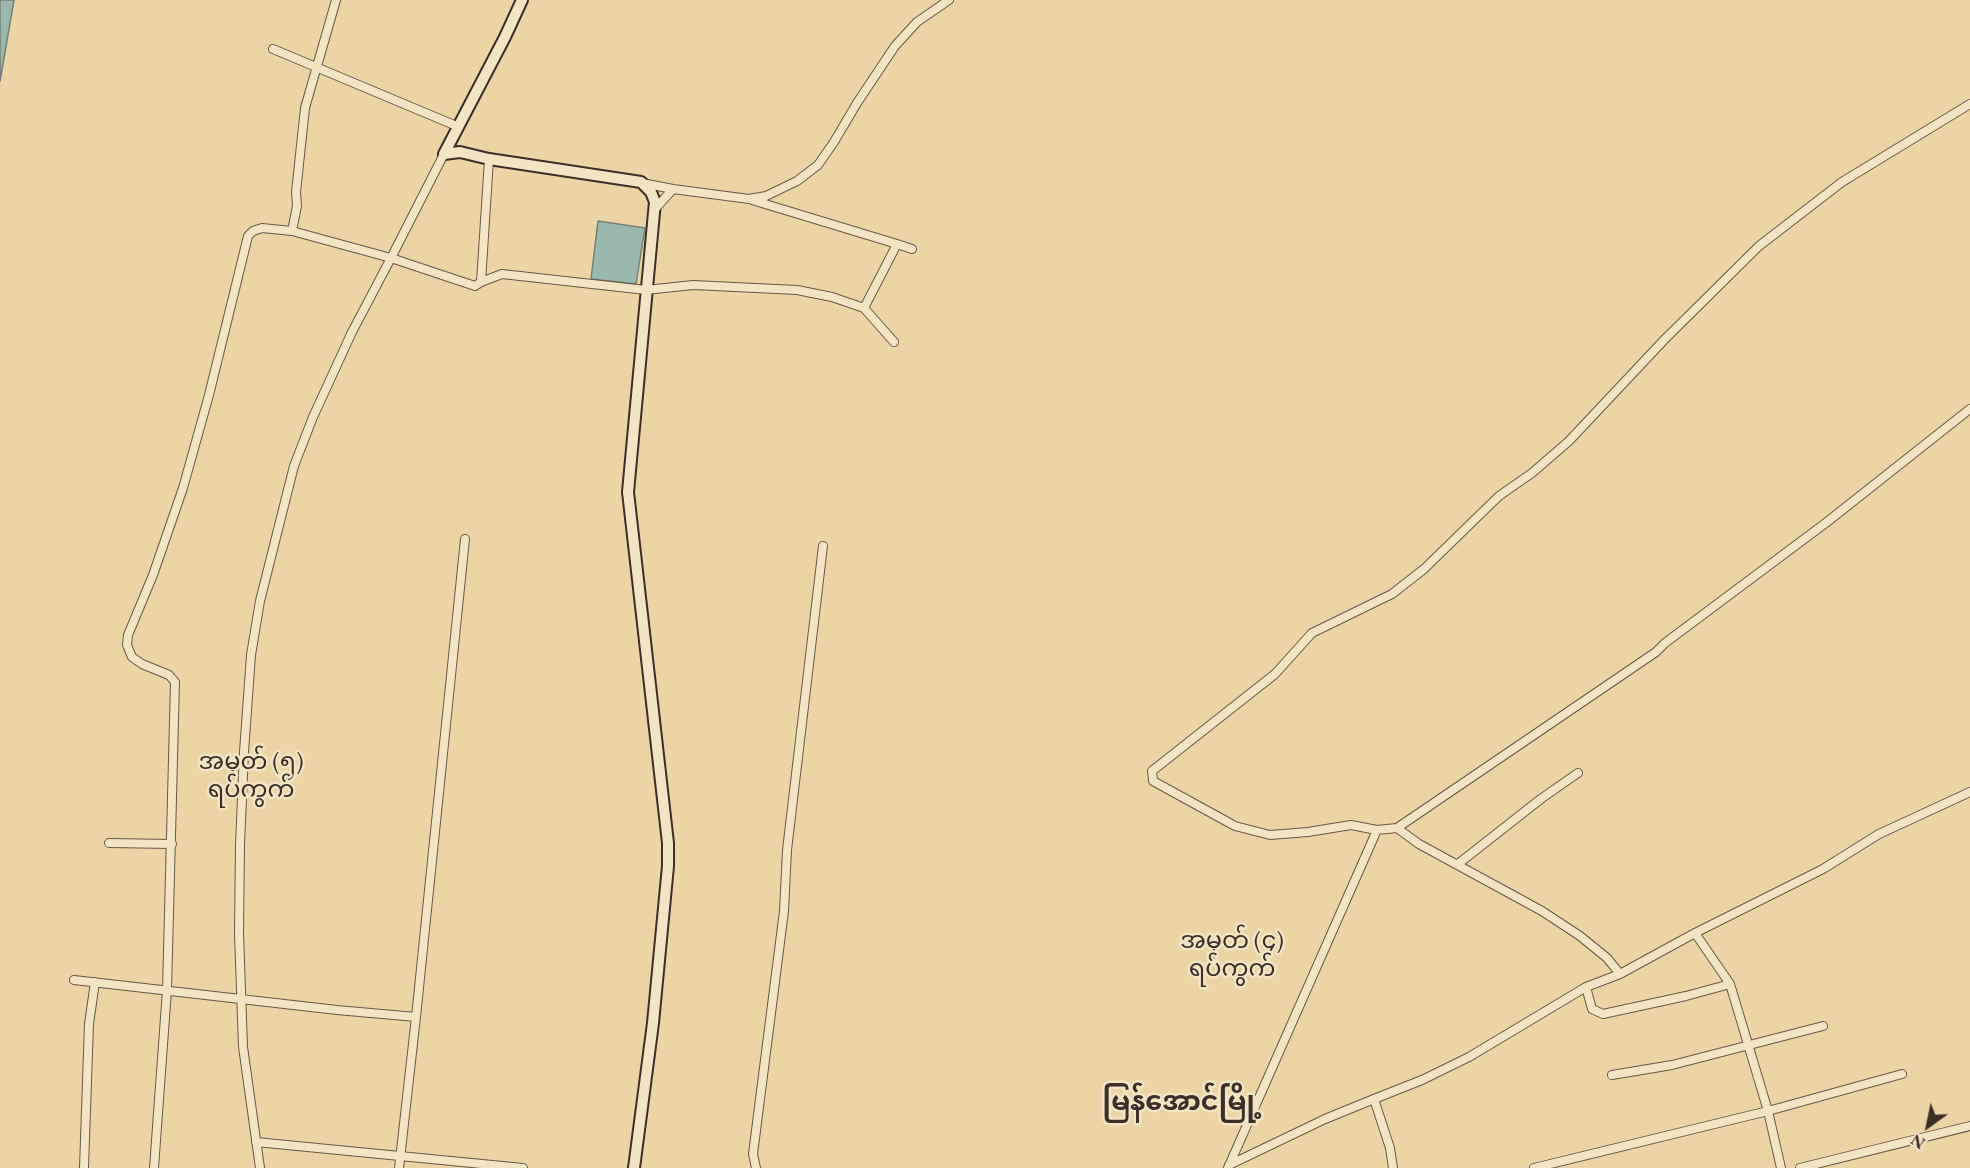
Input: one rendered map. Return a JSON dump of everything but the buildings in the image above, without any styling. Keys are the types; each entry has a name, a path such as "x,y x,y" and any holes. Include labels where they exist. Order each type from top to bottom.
{"street":[{"path":"292,231 297,206 296,192 304,108 336,0"},
{"path":"260,1168 243,1047 240,999 240,845 251,655 260,601 294,466 313,417 352,332 459,127 522,0"},
{"path":"749,199 766,196 796,181 818,165 894,46 917,22 949,0"},
{"path":"273,49 459,127"},
{"path":"1970,104 1842,182 1759,246 1664,340 1569,441 1532,473 1499,496 1424,569 1392,594 1312,633 1275,674 1152,771 1153,781 1235,826 1270,836 1351,825 1377,830 1397,828 1656,652 1827,522 1970,409"},
{"path":"444,154 460,152 489,159 673,189 749,199 912,249"},
{"path":"481,282 489,159"},
{"path":"634,1168 653,1023 668,866 668,843 628,492 655,209 651,192 641,182"},
{"path":"655,209 673,189"},
{"path":"154,1168 166,990 176,682 169,675 142,664 132,657 127,645 128,635 153,575 183,488 209,395 248,236 252,231 262,228 292,231 391,258 475,286 502,274 646,290 693,285 797,290 831,297 864,308 894,342"},
{"path":"864,308 897,244"},
{"path":"399,1168 465,539"},
{"path":"756,1168 753,1154 784,911 787,850 823,546"},
{"path":"1458,864 1542,798 1578,773"},
{"path":"1228,1166 1325,1119 1422,1080 1469,1057 1586,987 1620,974 1695,933 1823,869 1880,834 1970,792"},
{"path":"1397,828 1419,844 1542,911 1580,936 1607,958 1620,974"},
{"path":"1228,1166 1377,830"},
{"path":"109,843 172,844"},
{"path":"1695,933 1730,984 1768,1111 1781,1168"},
{"path":"74,980 416,1017"},
{"path":"84,1168 89,1024 95,982"},
{"path":"1586,987 1592,1009 1603,1014 1730,984"},
{"path":"1612,1075 1672,1065 1823,1026"},
{"path":"1533,1168 1768,1111 1902,1074"},
{"path":"1374,1099 1390,1148 1393,1168"},
{"path":"1800,1168 1970,1126"},
{"path":"256,1142 523,1168"}],"water":[{"path":"0,0 14,0 0,81"},
{"path":"598,221 645,228 636,284 591,279"}],"district":[{"name":"အမှတ် (၅) ရပ်ကွက်","path":"251,776"},
{"name":"အမှတ် (၄) ရပ်ကွက်","path":"1232,955"},
{"name":"မြန်အောင်မြို့","path":"1182,1103"}]}
